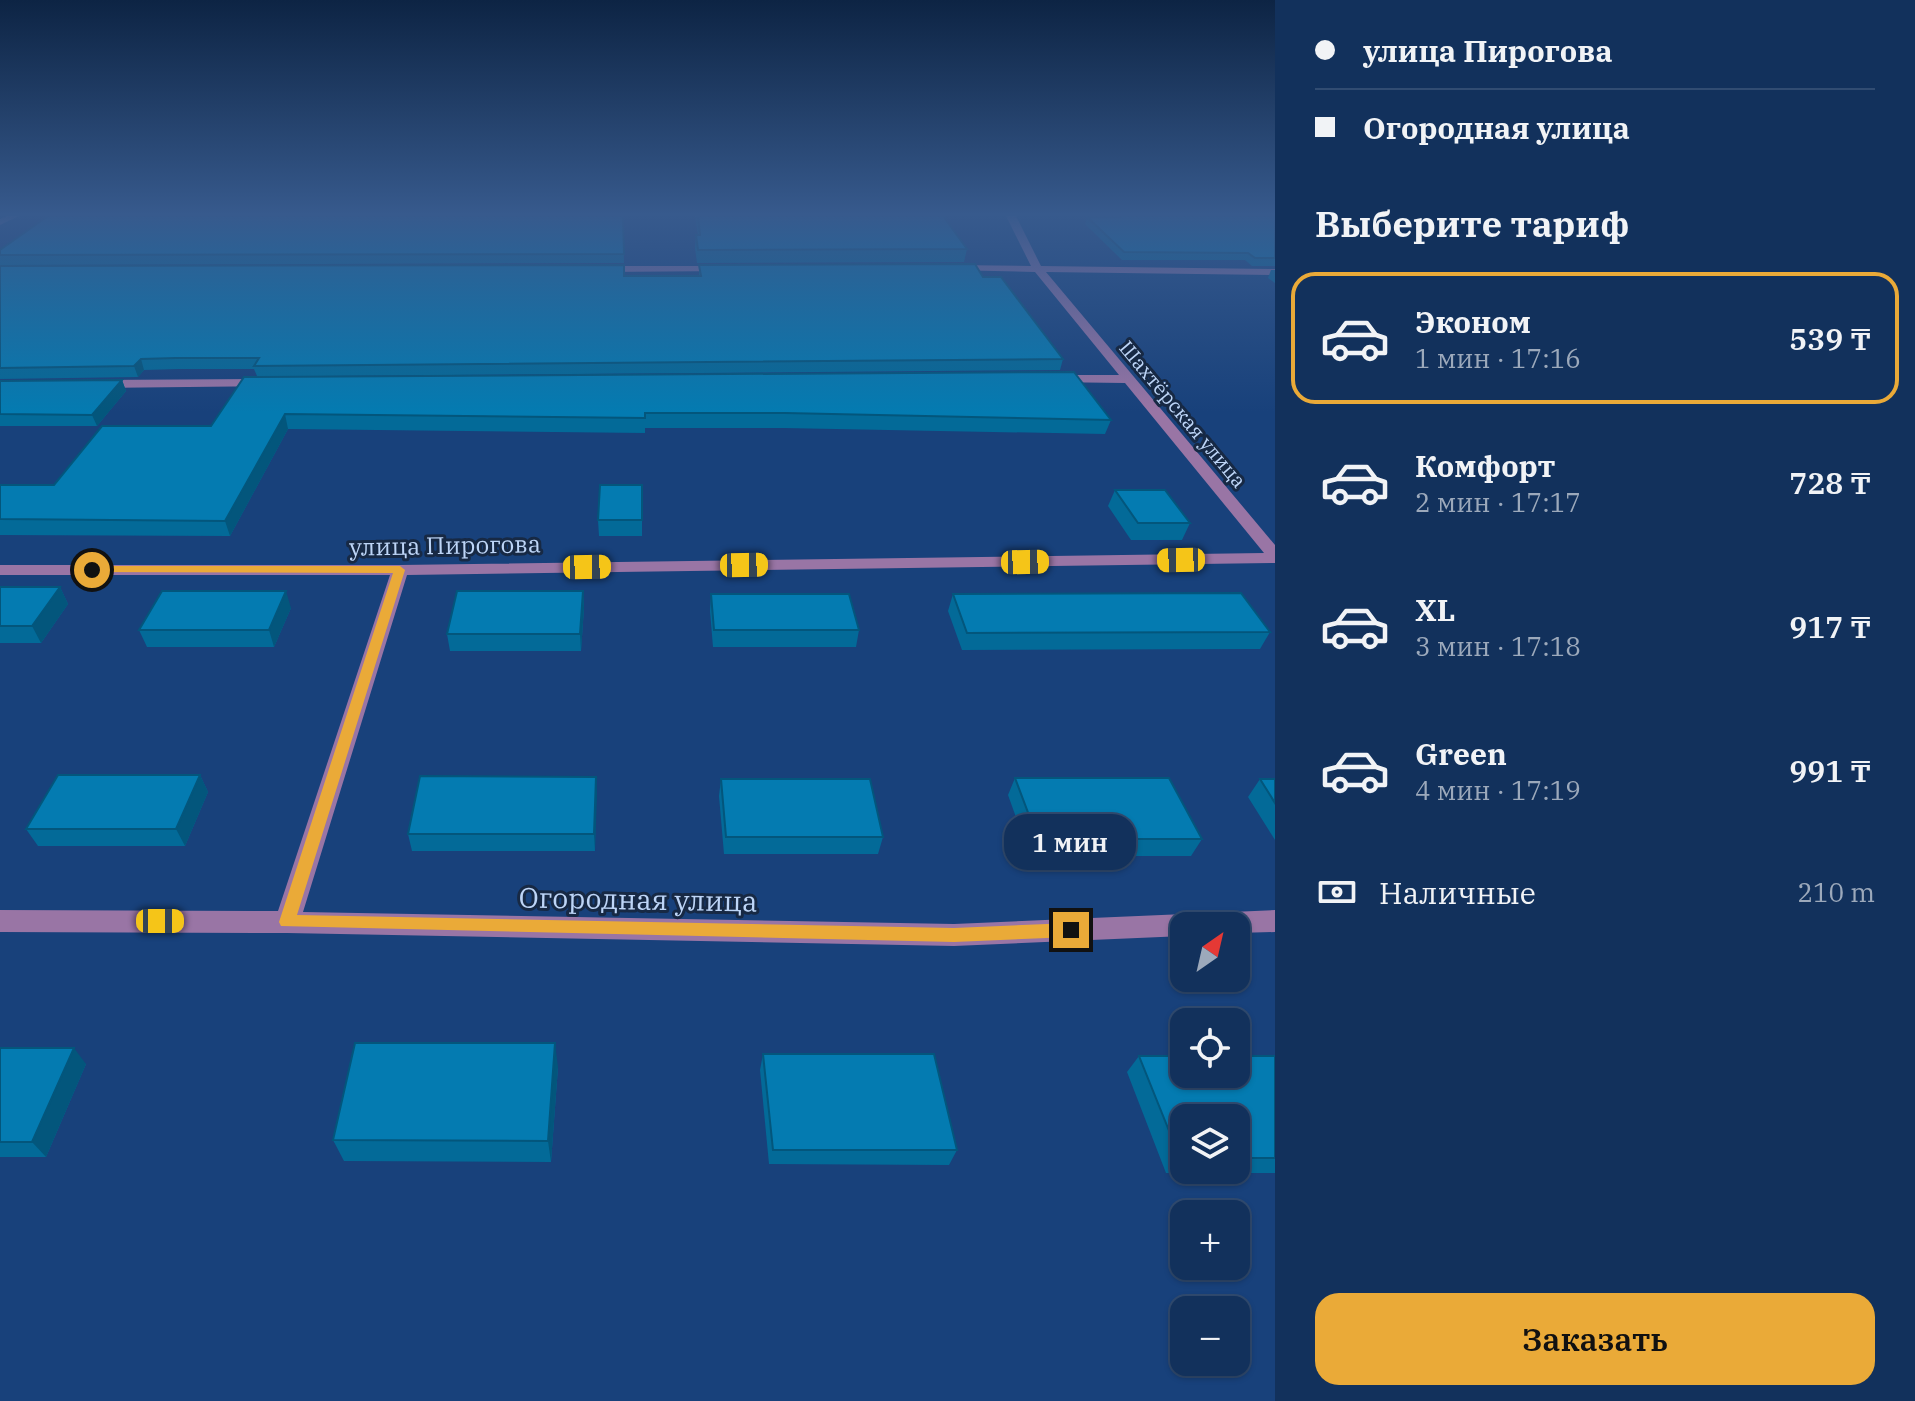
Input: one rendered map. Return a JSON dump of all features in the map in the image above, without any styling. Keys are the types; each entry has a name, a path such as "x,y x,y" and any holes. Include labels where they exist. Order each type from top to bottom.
{"street":[{"name":"Шахтёрская улица","path":"1048,281 1275,557"},
{"path":"1033,379 1129,379"},
{"path":"79,384 286,383"},
{"name":"улица Пирогова","path":"0,570 400,570 1275,557"},
{"path":"287,922 400,570"},
{"name":"Огородная улица","path":"0,921 287,922 954,935 1275,921"}],"building":[{"path":"0,281 1004,281 1063,359 254,366 259,358 176,358 141,359 134,366 0,368"},
{"path":"1074,372 1111,420 785,413 645,413 645,418 285,414 225,521 0,519 0,485 54,485 102,426 211,426 244,377"},
{"path":"122,380 92,415 0,414 0,381"},
{"path":"600,485 642,485 642,520 598,520"},
{"path":"1115,490 1165,490 1190,523 1138,523"},
{"path":"0,587 60,587 32,626 0,626"},
{"path":"162,591 286,591 269,630 139,630"},
{"path":"457,591 583,591 580,634 447,634"},
{"path":"1241,593 1270,632 967,633 953,594"},
{"path":"711,594 849,594 859,630 714,630"},
{"path":"58,775 200,775 176,829 26,829"},
{"path":"420,776 596,777 594,834 408,834"},
{"path":"1015,778 1169,778 1202,839 1038,839"},
{"path":"721,779 870,779 883,837 726,837"},
{"path":"1260,779 1275,779 1275,803"},
{"path":"355,1043 555,1043 548,1141 333,1140"},
{"path":"0,1048 74,1048 32,1142 0,1142"},
{"path":"763,1054 934,1054 957,1150 773,1150"},
{"path":"1139,1056 1170,1056 1170,1088 1250,1088 1250,1056 1275,1056 1275,1158 1250,1158 1250,1104 1170,1104 1170,1133"}],"route":[{"path":"92,570 400,570 287,922 954,935 1071,930"}]}
